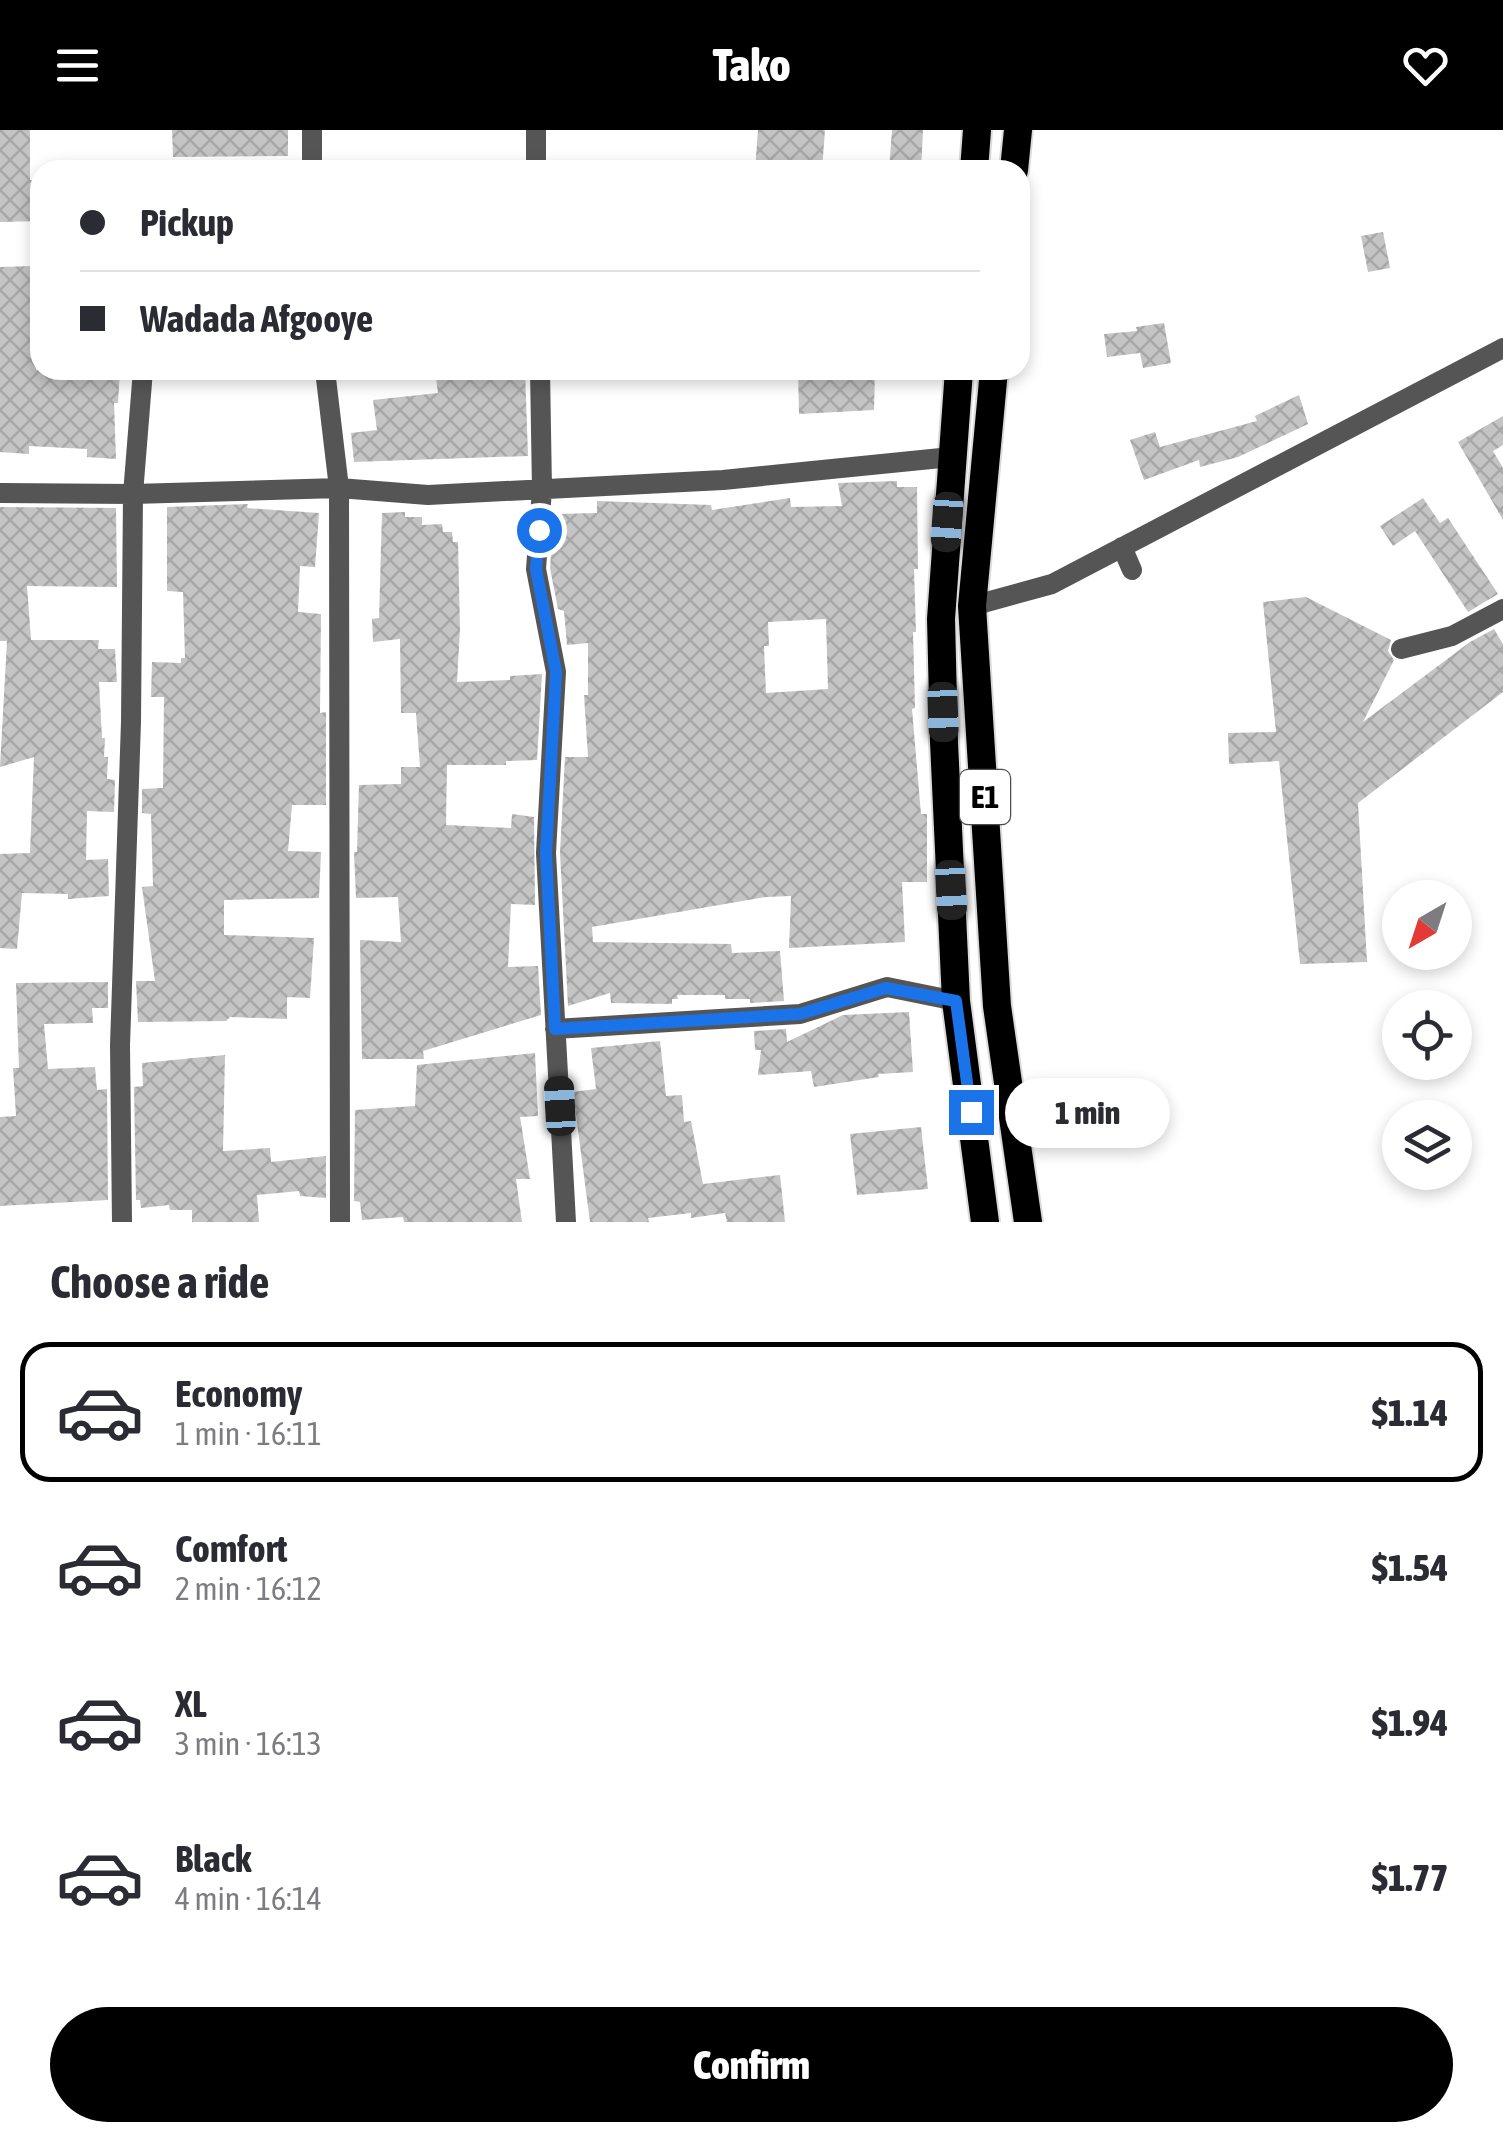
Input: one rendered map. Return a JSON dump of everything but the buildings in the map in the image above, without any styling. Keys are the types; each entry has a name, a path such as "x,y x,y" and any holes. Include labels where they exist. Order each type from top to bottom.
{"highway":[{"path":"975,160 977,130"},
{"path":"1015,160 1018,130"},
{"name":"E1","path":"958,380 941,619 956,1001 985,1222"},
{"name":"E1","path":"993,380 972,606 998,1006 1028,1222"}],"street":[{"path":"312,130 312,160"},
{"path":"536,130 536,160"},
{"path":"972,606 1052,584 1503,348"},
{"path":"122,1222 120,1046 134,494 142,380"},
{"path":"325,380 339,488 340,1222"},
{"path":"540,380 542,490 536,569 556,672 546,853 566,1222"},
{"path":"0,493 339,488 428,496 723,480 951,458"},
{"path":"1122,548 1132,570"},
{"path":"1400,648 1452,636 1503,609"},
{"path":"555,1029 800,1014 886,988 956,1001"}],"route":[{"path":"539,530 536,569 556,672 546,853 555,1029 800,1014 886,988 921,994 956,1001 971,1112"}]}
